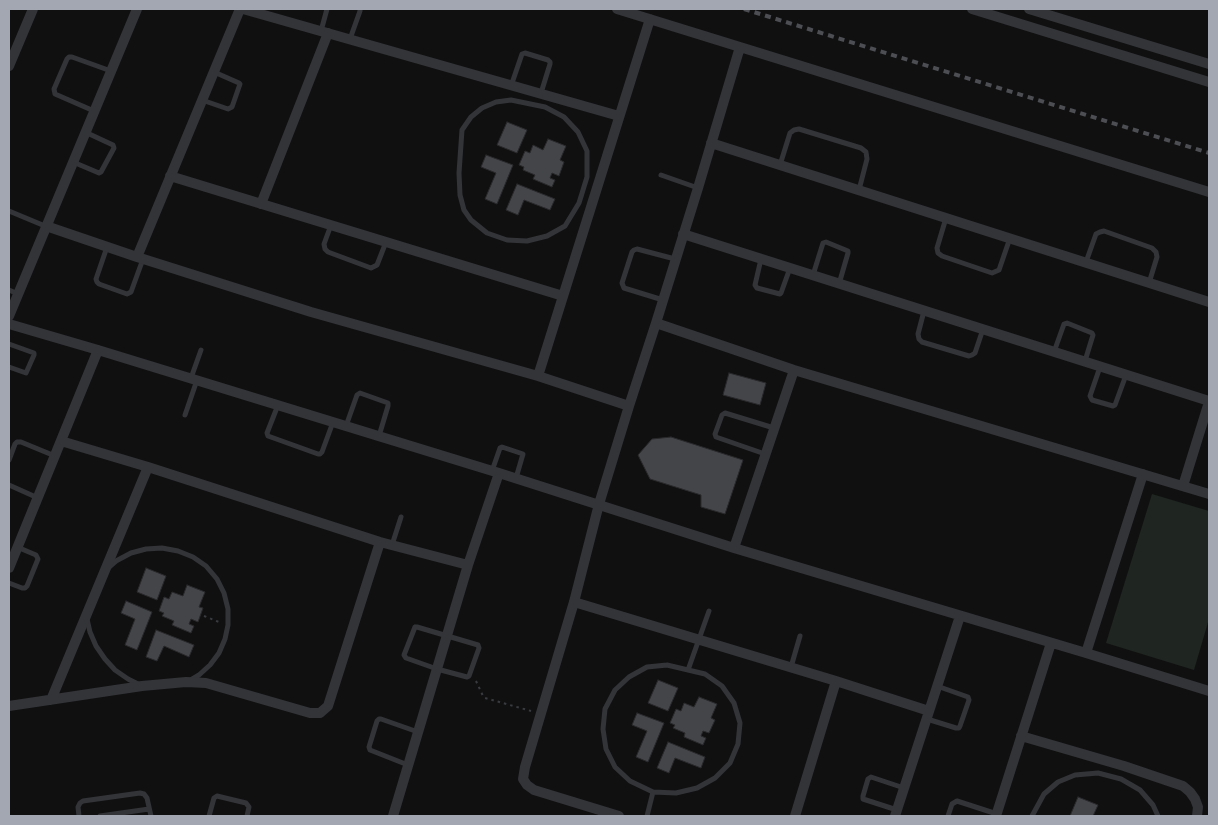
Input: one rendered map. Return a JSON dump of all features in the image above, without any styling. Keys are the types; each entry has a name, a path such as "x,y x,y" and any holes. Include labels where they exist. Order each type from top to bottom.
{"street":[{"path":"9,66 11,55 33,9"},
{"path":"9,316 13,292 46,226 137,9"},
{"path":"140,258 170,176 242,9 619,116"},
{"path":"617,9 1209,192"},
{"path":"972,9 1209,82"},
{"path":"1029,9 1209,64"},
{"path":"538,376 650,19"},
{"path":"261,204 324,32"},
{"path":"619,816 534,790 523,779 628,406 676,259 740,47"},
{"path":"711,143 1209,302"},
{"path":"170,176 563,296"},
{"path":"46,226 311,312 538,376 628,406"},
{"path":"683,234 1209,402 1183,486"},
{"path":"656,323 794,370 1209,494"},
{"path":"9,324 516,478 734,548 1209,691"},
{"path":"9,568 98,350"},
{"path":"734,548 794,370"},
{"path":"60,441 148,467 380,542 468,565"},
{"path":"51,700 148,467"},
{"path":"393,816 495,472"},
{"path":"1086,653 1143,474"},
{"path":"9,706 142,686 186,682 206,683 310,713 320,713 328,706 380,542"},
{"path":"574,602 836,681 928,715"},
{"path":"896,813 960,616"},
{"path":"996,815 1051,643"},
{"path":"794,816 836,681"},
{"path":"1021,736 1124,766 1183,786 1195,799 1198,807 1198,816"}],"lane":[{"path":"324,32 328,9"},
{"path":"350,40 360,9"},
{"path":"511,86 522,54 525,53 550,62 540,94"},
{"path":"94,110 55,94 54,89 69,57 110,71"},
{"path":"202,100 228,109 232,107 240,84 214,72"},
{"path":"525,103 529,91"},
{"path":"510,100 525,103 546,107 564,117 578,132 587,151 587,177 579,203 565,226 547,236 527,241 506,240 487,233 471,220 464,210 460,194 459,173 462,130 482,108 496,102 510,100"},
{"path":"780,165 790,133 794,130 799,129 861,148 866,152 867,159 859,190"},
{"path":"73,162 99,173 102,172 114,148 113,145 85,132"},
{"path":"661,175 698,188"},
{"path":"582,192 594,195"},
{"path":"9,211 46,226"},
{"path":"946,218 937,248 938,253 942,256 992,272 999,270 1010,238"},
{"path":"331,225 324,244 325,249 328,252 371,268 378,266 386,242"},
{"path":"1086,263 1096,234 1104,231 1152,248 1156,252 1157,257 1149,283"},
{"path":"813,275 823,243 826,242 848,251 839,284"},
{"path":"107,247 96,279 97,282 127,294 131,292 140,258"},
{"path":"663,300 624,288 622,283 634,250 637,249 676,259"},
{"path":"761,258 755,285 757,288 780,294 790,268"},
{"path":"924,310 918,334 922,342 969,356 975,353 983,329"},
{"path":"1054,352 1064,324 1067,323 1091,331 1093,335 1084,362"},
{"path":"9,344 34,353 34,355 26,373 9,367"},
{"path":"185,414 200,350"},
{"path":"1100,366 1090,396 1092,400 1113,406 1116,405 1126,375"},
{"path":"346,426 357,394 360,393 388,403 379,436"},
{"path":"278,405 267,434 268,436 318,454 322,452 333,422"},
{"path":"766,454 716,437 715,434 722,415 725,413 774,428"},
{"path":"9,460 17,442 55,456"},
{"path":"495,472 500,448 502,447 523,456 516,478"},
{"path":"9,485 38,498"},
{"path":"392,545 401,517"},
{"path":"9,583 25,588 38,559 36,555 17,547"},
{"path":"104,572 116,561 130,553 162,548 178,550 193,557 206,566 217,579 224,593 228,609 228,625 225,639 219,653 210,665 199,675 186,682"},
{"path":"688,670 709,611"},
{"path":"86,616 96,646 105,659 128,680 142,686"},
{"path":"415,627 447,636 479,646 469,676 437,669 406,658 404,655 415,627"},
{"path":"791,667 800,636"},
{"path":"667,665 705,674 722,686 734,703 740,723 738,744 730,763 715,778 697,788 676,793 653,792 630,781 615,767 606,749 603,729 605,709 615,690 629,677 647,667 667,665"},
{"path":"928,715 959,728 969,700 968,697 937,686"},
{"path":"408,765 370,750 368,747 377,721 381,719 418,732"},
{"path":"1121,779 1124,766"},
{"path":"1032,816 1044,794 1058,782 1075,775 1098,773 1121,779 1140,790 1153,805 1158,816"},
{"path":"896,813 864,799 863,796 868,779 871,777 904,788"},
{"path":"79,816 78,807 83,801 140,792 148,798 151,816"},
{"path":"647,816 653,792"},
{"path":"209,816 214,798 217,796 246,803 249,807 247,816"},
{"path":"948,816 952,804 957,801 996,815"},
{"path":"100,816 149,809"}],"path":[{"path":"204,616 228,625"},
{"path":"469,676 472,675 474,677 485,698 541,714"}],"shaded area":[{"path":"1152,494 1209,511 1209,619 1194,670 1106,643"}],"building":[{"path":"507,122 527,130 517,153 497,145"},
{"path":"548,139 566,146 560,160 564,162 559,176 552,173 550,178 555,180 552,187 533,179 535,175 523,170 524,167 519,165 525,151 530,153 533,145 543,150"},
{"path":"486,155 513,165 497,204 485,199 496,173 481,167"},
{"path":"517,184 555,199 550,210 524,200 518,215 506,210"},
{"path":"729,373 766,383 760,405 723,395"},
{"path":"671,437 743,460 725,514 701,507 701,495 650,479 638,455 652,439"},
{"path":"146,568 166,576 157,600 137,592"},
{"path":"187,585 205,592 199,607 203,608 198,622 191,619 189,624 194,626 191,633 172,625 174,621 162,616 164,613 159,611 164,597 169,599 172,592 183,596"},
{"path":"126,601 152,612 137,650 125,645 135,619 121,613"},
{"path":"156,630 194,645 189,657 164,646 157,661 146,657"},
{"path":"658,680 678,688 668,711 648,703"},
{"path":"699,697 717,704 711,718 715,720 709,733 703,731 701,736 706,738 703,745 684,737 685,733 673,728 675,725 670,723 676,709 681,711 684,703 694,707"},
{"path":"637,713 664,723 648,762 636,757 647,731 632,725"},
{"path":"668,742 705,757 701,768 675,758 669,773 657,768"},
{"path":"1078,797 1098,805 1093,816 1070,816"}],"railway":[{"path":"744,9 1209,153"}]}
